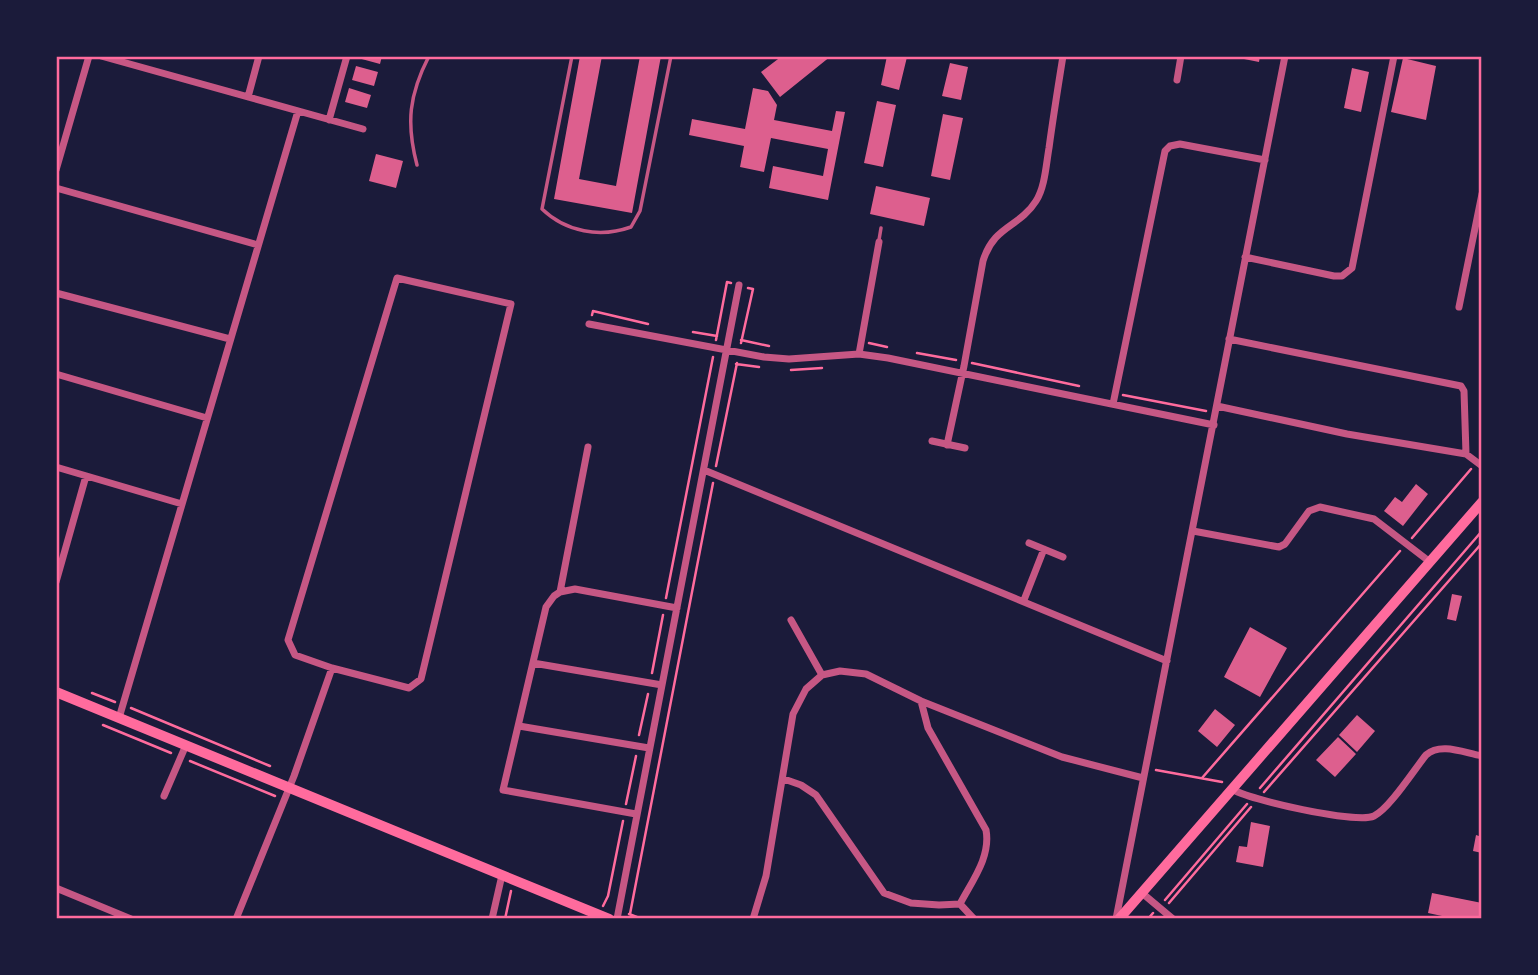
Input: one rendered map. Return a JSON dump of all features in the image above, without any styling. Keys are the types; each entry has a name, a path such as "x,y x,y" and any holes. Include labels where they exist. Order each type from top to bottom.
{"main road":[{"path":"1118,919 1482,502"},
{"path":"56,692 186,745 287,794 502,875 609,919"}],"street":[{"path":"56,170 89,56"},
{"path":"101,56 363,129"},
{"path":"248,97 260,56"},
{"path":"329,120 347,56"},
{"path":"947,445 986,249 999,232 1030,209 1040,191 1063,56"},
{"path":"1177,80 1181,56"},
{"path":"1118,919 1143,778 1285,56"},
{"path":"1245,257 1334,276 1342,276 1352,268 1394,56"},
{"path":"119,718 298,111"},
{"path":"1113,404 1165,152 1170,146 1180,144 1265,160"},
{"path":"56,188 258,245"},
{"path":"1459,307 1482,194"},
{"path":"859,354 878,242"},
{"path":"397,278 512,304 421,679 414,687 403,688 332,668 295,655 289,646 289,635 397,278"},
{"path":"617,919 738,285"},
{"path":"56,293 230,340"},
{"path":"589,324 738,354 789,359 859,354 1214,425"},
{"path":"1229,339 1461,386 1464,391 1466,454"},
{"path":"56,374 207,418"},
{"path":"1217,407 1466,454 1480,464"},
{"path":"932,442 965,448"},
{"path":"588,447 560,592 546,607 503,790 636,814"},
{"path":"56,467 182,505"},
{"path":"704,470 1167,661"},
{"path":"56,582 86,476"},
{"path":"1193,531 1279,547 1285,544 1309,511 1320,507 1374,519 1430,562"},
{"path":"1029,543 1063,556"},
{"path":"1024,600 1044,549"},
{"path":"560,592 575,589 677,608"},
{"path":"791,620 822,675"},
{"path":"533,663 662,685"},
{"path":"236,919 287,794 332,668"},
{"path":"753,919 766,876 796,706 806,689 822,675 840,671 858,672 921,701 1062,757 1143,778"},
{"path":"921,701 928,728 986,830 988,841 983,860 960,904"},
{"path":"519,726 649,748"},
{"path":"164,796 186,745"},
{"path":"1234,787 1255,799 1355,819 1368,818 1381,811 1430,751 1442,748 1482,756"},
{"path":"784,779 801,785 816,795 884,893 911,903 960,904 974,919"},
{"path":"492,919 502,875"},
{"path":"56,888 131,919"},
{"path":"1142,893 1173,919"}],"lane":[{"path":"417,165 410,136 412,102 418,79 429,56"},
{"path":"572,56 542,209 552,218 572,228 613,234 631,227 640,211 671,56"},
{"path":"878,242 881,228"}],"path":[{"path":"604,903 608,896 727,282 752,289 630,914"},
{"path":"1202,778 1480,464"},
{"path":"1161,910 1482,531"},
{"path":"1148,919 1161,910 1255,799 1482,544"},
{"path":"103,725 181,757 287,794"},
{"path":"1146,768 1234,787"},
{"path":"505,919 512,891"}],"building":[{"path":"358,56 382,56 380,64"},
{"path":"580,56 602,56 579,179 616,186 640,56 661,56 632,213 554,199"},
{"path":"782,56 831,56 780,97 761,72"},
{"path":"887,56 907,57 899,90 881,85"},
{"path":"1229,56 1260,56 1259,62"},
{"path":"1403,58 1436,66 1426,120 1391,112"},
{"path":"950,63 968,67 961,100 942,96"},
{"path":"356,66 378,72 374,86 352,80"},
{"path":"1352,68 1369,72 1361,112 1344,108"},
{"path":"349,88 371,95 367,108 345,102"},
{"path":"753,88 768,91 777,105 774,120 832,131 836,111 845,112 828,200 769,188 773,166 823,176 828,149 771,138 764,172 740,167 744,146 689,135 692,119 745,129"},
{"path":"877,101 896,105 883,167 864,163"},
{"path":"943,114 963,118 950,180 931,176"},
{"path":"376,154 403,161 396,188 369,181"},
{"path":"876,186 930,198 924,226 870,214"},
{"path":"1416,484 1428,494 1403,526 1384,511 1395,497 1402,502"},
{"path":"1452,594 1462,596 1456,621 1447,619"},
{"path":"1250,627 1287,648 1260,697 1224,677"},
{"path":"1215,709 1235,725 1217,747 1198,731"},
{"path":"1357,715 1375,731 1357,752 1339,735"},
{"path":"1338,737 1356,754 1335,777 1316,760"},
{"path":"1251,822 1270,826 1263,867 1236,862 1239,846 1247,847"},
{"path":"1476,835 1482,837 1482,853 1473,851"},
{"path":"1432,893 1482,903 1482,919 1456,919 1428,913"}]}
